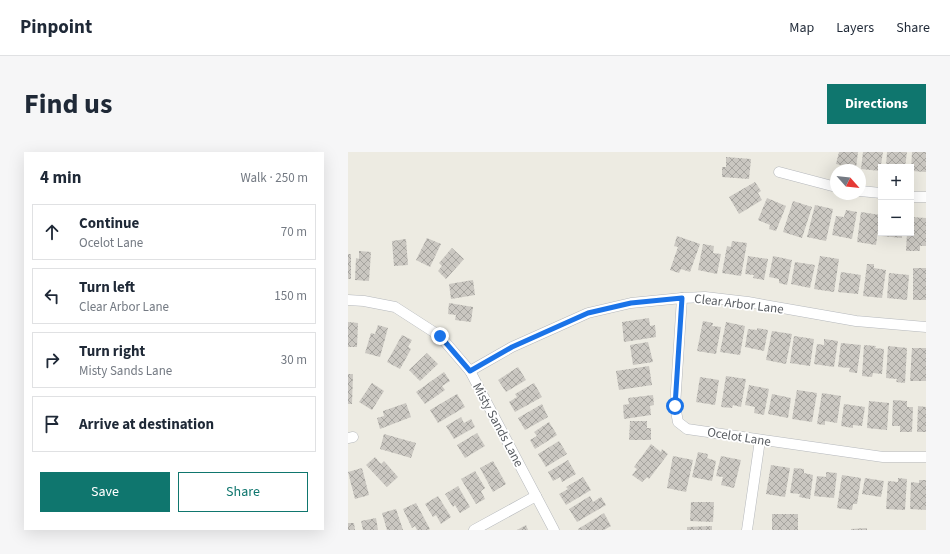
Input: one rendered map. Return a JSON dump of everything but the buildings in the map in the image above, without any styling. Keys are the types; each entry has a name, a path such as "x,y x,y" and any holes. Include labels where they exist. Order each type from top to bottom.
{"street":[{"path":"780,172 830,186"},
{"path":"866,192 878,193"},
{"path":"914,197 926,197"},
{"name":"Clear Arbor Lane","path":"470,371 512,347 588,313 631,303 682,298 705,297 734,300 856,321 926,327"},
{"name":"Ocelot Lane","path":"682,298 675,406 678,422 687,429 883,457 926,457"},
{"name":"Misty Sands Lane","path":"348,300 364,301 395,307 440,336 470,371 554,530"},
{"path":"747,530 760,440"},
{"path":"474,530 536,496"}],"route":[{"path":"440,336 470,371 512,347 588,313 631,303 682,298 675,406"}]}
